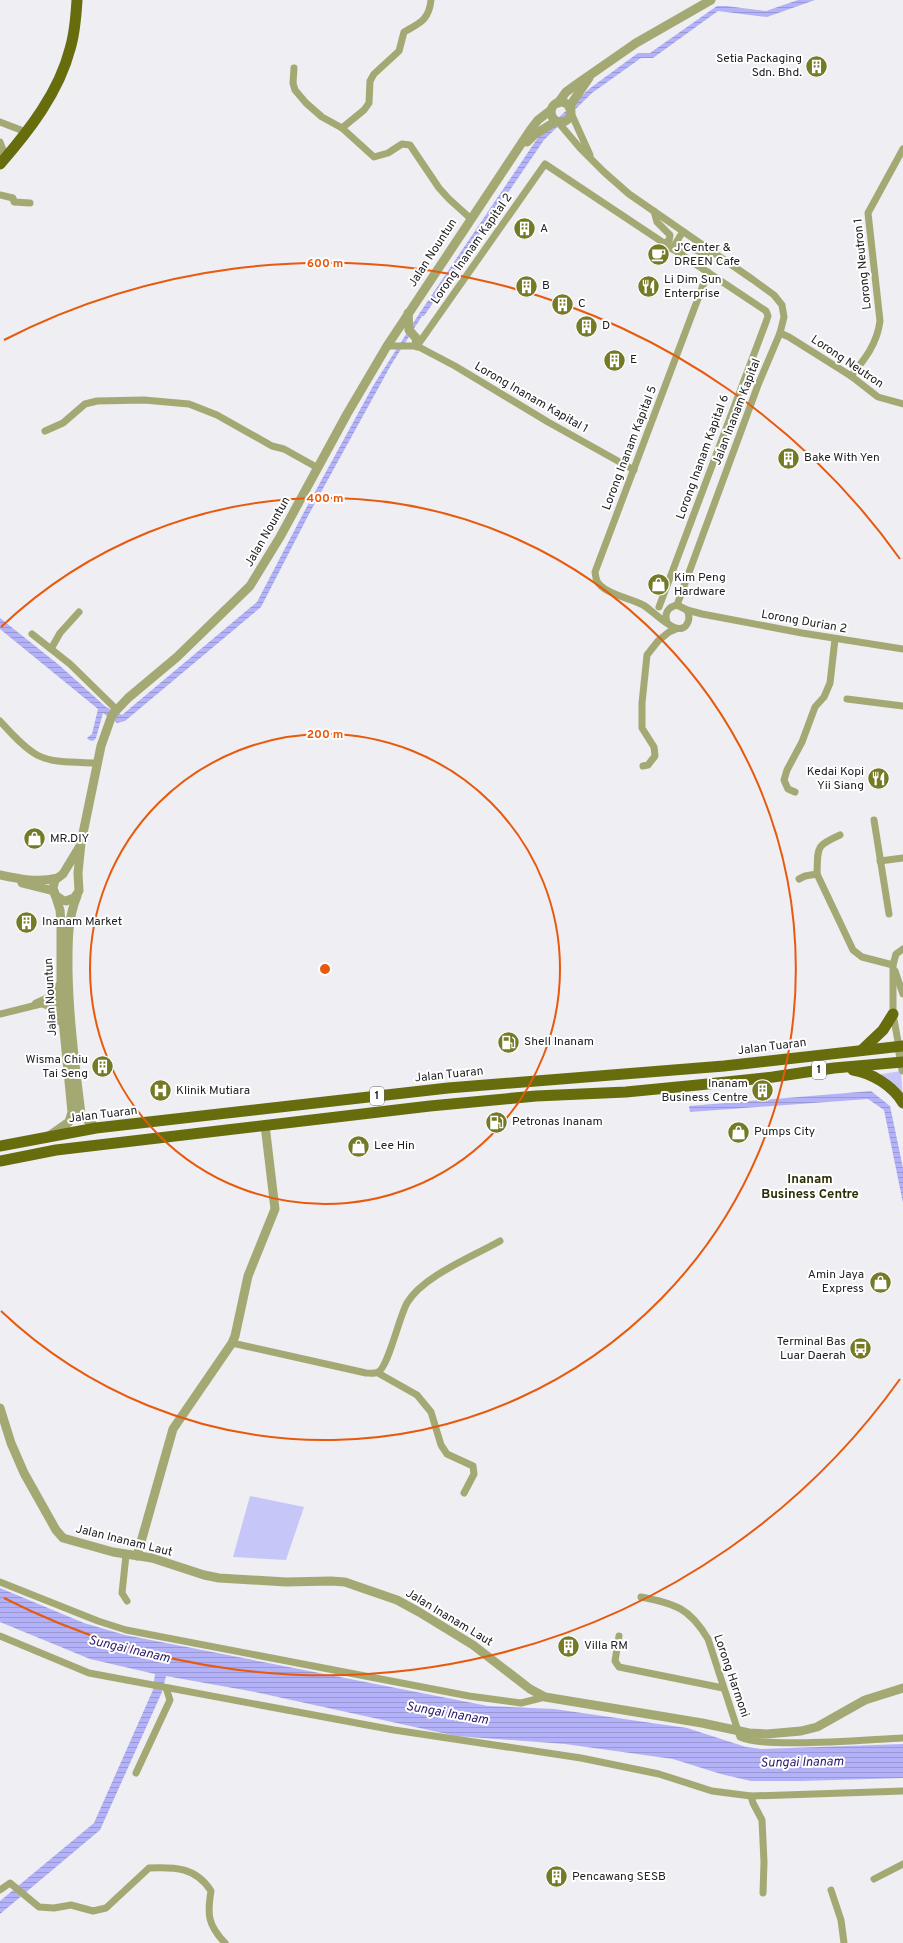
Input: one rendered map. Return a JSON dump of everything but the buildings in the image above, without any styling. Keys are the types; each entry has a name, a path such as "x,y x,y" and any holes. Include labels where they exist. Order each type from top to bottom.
{"main road":[{"path":"1,163 40,114 67,60 75,28 77,0"},
{"path":"862,1050 883,1030 893,1014"},
{"name":"Jalan Tuaran","path":"0,1146 96,1128 450,1087 716,1067 862,1050 901,1047"},
{"name":"1","path":"0,1161 56,1150 466,1102 626,1092 724,1083 834,1068 902,1065"},
{"path":"834,1068 864,1072 873,1075 889,1087 903,1103"}],"street":[{"path":"342,128 358,117 369,103 370,81 374,74 399,51 404,32 424,20 430,9 431,0"},
{"name":"Jalan Nountun","path":"96,1128 81,1114 69,1012 68,939 70,917 79,883 81,843 101,746 109,721 116,709 178,657 250,586 280,537 347,414 387,346 470,218 514,156 531,128 558,103 566,92 591,76 636,43 711,0"},
{"path":"294,68 293,83 295,90 316,112 342,128 374,156 388,153 402,144 410,145 439,188 470,218"},
{"name":"Jalan Nountun","path":"514,156 534,134 557,121 568,119 570,110 591,76"},
{"path":"558,103 566,104 570,110"},
{"path":"551,110 552,116 557,121"},
{"name":"Jalan Inanam Kapital","path":"570,110 592,160"},
{"name":"Jalan Inanam Kapital","path":"557,121 571,139 629,194 774,295 782,305 784,317 780,334 758,385 677,605"},
{"path":"0,122 26,132"},
{"path":"0,142 3,150 1,163"},
{"name":"Lorong Neutron 1","path":"851,376 869,354 877,336 880,321 868,213 903,149"},
{"name":"Lorong Inanam Kapital 2","path":"417,346 545,164 663,243"},
{"path":"0,194 13,198 14,202 30,203"},
{"name":"Jalan Inanam Kapital","path":"654,212 657,222 670,236 669,241 663,243"},
{"path":"672,249 682,232"},
{"path":"663,243 708,272"},
{"name":"Jalan Inanam Kapital","path":"681,254 682,251 689,248 696,249 704,254 716,254"},
{"name":"Lorong Inanam Kapital 6","path":"659,607 768,316 766,311 708,272"},
{"name":"Lorong Inanam Kapital 5","path":"666,622 645,606 601,587 596,580 595,572 708,272"},
{"path":"387,346 417,346 416,338 408,325 408,312"},
{"name":"Lorong Neutron","path":"780,334 789,337 851,376 878,397 903,404"},
{"name":"Lorong Inanam Kapital 1","path":"417,346 455,366 548,422 634,470"},
{"path":"45,431 63,423 85,404 91,402 144,400 189,404 217,415 272,446 284,449 318,468"},
{"path":"676,629 666,622 666,614 670,608 677,605 687,610 689,617 684,627"},
{"name":"Lorong Inanam Kapital 5","path":"645,606 670,608"},
{"name":"Lorong Durian 2","path":"687,610 835,639 903,649"},
{"path":"51,649 60,633 79,612"},
{"path":"643,766 648,765 655,756 654,748 642,728 642,703 647,655 658,641 669,632 684,627 702,614"},
{"path":"32,634 51,649 116,709"},
{"path":"796,792 788,790 784,780 787,770 802,742 815,707 824,697 830,683 835,639"},
{"path":"847,700 903,706"},
{"path":"0,721 16,738 37,754 53,760 98,763"},
{"path":"874,820 889,914"},
{"path":"840,835 825,842 819,848 817,874 853,950 862,957 893,965"},
{"name":"Jalan Nountun","path":"49,1136 68,1122 72,1112 60,985 61,923 54,893 54,884 65,870 81,843"},
{"path":"880,861 903,858"},
{"path":"800,879 805,876 817,874"},
{"path":"0,875 38,880 48,880 71,875 79,883"},
{"path":"0,878 54,893 62,900 66,901 77,895"},
{"path":"0,1014 61,1000 63,996 68,939"},
{"path":"902,1065 901,1047 893,1014 893,958 903,949"},
{"path":"893,965 903,994"},
{"path":"39,1004 51,996 60,985"},
{"path":"39,1004 55,1008 64,1034"},
{"path":"137,1556 173,1429 236,1336 248,1276 275,1209 265,1126"},
{"path":"378,1373 385,1367 400,1316 408,1302 422,1286 441,1272 500,1240"},
{"path":"232,1343 366,1373 378,1373 417,1394 431,1412 441,1445 447,1454 473,1466 474,1474 464,1493"},
{"name":"Jalan Inanam Laut","path":"0,1408 11,1443 24,1473 60,1535 67,1540 126,1555 152,1558 204,1575 219,1578 286,1582 345,1582 397,1600 419,1612 473,1645 530,1689 545,1697 749,1733 767,1734 801,1731 817,1726 865,1700 903,1688"},
{"path":"126,1555 122,1593 127,1601"},
{"path":"0,1582 98,1621 126,1630 469,1696 521,1703 545,1697"},
{"name":"Lorong Harmoni","path":"641,1598 676,1605 696,1622 708,1639 738,1730"},
{"path":"0,1636 89,1673 394,1730 581,1758 659,1774 712,1791 751,1796 903,1791"},
{"path":"619,1636 615,1661 619,1667 723,1688"},
{"path":"136,1773 170,1700 166,1688"},
{"path":"738,1730 740,1737 747,1741 760,1743 903,1738"},
{"path":"751,1796 762,1820 764,1862 763,1893"},
{"path":"874,1879 903,1864"},
{"path":"0,1890 10,1883 39,1907 44,1908 70,1905 93,1911 106,1908 149,1868 176,1867 204,1880 208,1886 211,1891 208,1911 211,1924 215,1932 225,1943"},
{"path":"832,1893 841,1920 844,1943"}],"shaded area":[{"path":"901,1071 903,1099 876,1075"},
{"path":"250,1496 304,1507 286,1560 233,1557"}],"water":[{"path":"798,0 815,0 767,17 718,11 653,58 641,58 592,93 544,140 424,316 422,316 391,365 309,514 261,607 125,721 117,723 103,713 96,738 93,741 89,740 87,738 92,734 98,709 0,629 0,618 59,665 106,707 122,715 257,602 373,386 419,314 539,136 589,89 638,53 650,53 717,6 766,11"},
{"path":"871,1091 890,1106 903,1168 903,1203 884,1110 868,1099 690,1112 689,1106"},
{"name":"Sungai Inanam","path":"0,1588 84,1623 125,1635 488,1706 554,1709 687,1728 746,1747 762,1749 903,1744 903,1778 751,1781 721,1774 673,1759 565,1744 456,1736 255,1692 166,1676 162,1692 100,1830 0,1914 0,1901 94,1823 153,1690 155,1674 90,1659 0,1622"}],"place":[{"name":"Setia Packaging Sdn. Bhd.","path":"817,66"},
{"name":"A","path":"524,229"},
{"name":"J’Center & DREEN Cafe","path":"658,255"},
{"name":"B","path":"526,286"},
{"name":"Li Dim Sun Enterprise","path":"648,287"},
{"name":"C","path":"562,304"},
{"name":"D","path":"587,326"},
{"name":"E","path":"614,360"},
{"name":"Bake With Yen","path":"789,458"},
{"name":"Kim Peng Hardware","path":"658,585"},
{"name":"Kedai Kopi Yii Siang","path":"879,779"},
{"name":"MR.DIY","path":"34,839"},
{"name":"Inanam Market","path":"27,922"},
{"name":"Shell Inanam","path":"509,1042"},
{"name":"Wisma Chiu Tai Seng","path":"103,1067"},
{"name":"Klinik Mutiara","path":"160,1091"},
{"name":"Inanam Business Centre","path":"763,1091"},
{"name":"Petronas Inanam","path":"497,1122"},
{"name":"Pumps City","path":"739,1132"},
{"name":"Lee Hin","path":"359,1146"},
{"name":"Amin Jaya Express","path":"880,1282"},
{"name":"Terminal Bas Luar Daerah","path":"861,1349"},
{"name":"Villa RM","path":"568,1646"},
{"name":"Pencawang SESB","path":"557,1877"}],"district":[{"name":"Inanam Business Centre","path":"810,1188"}]}
